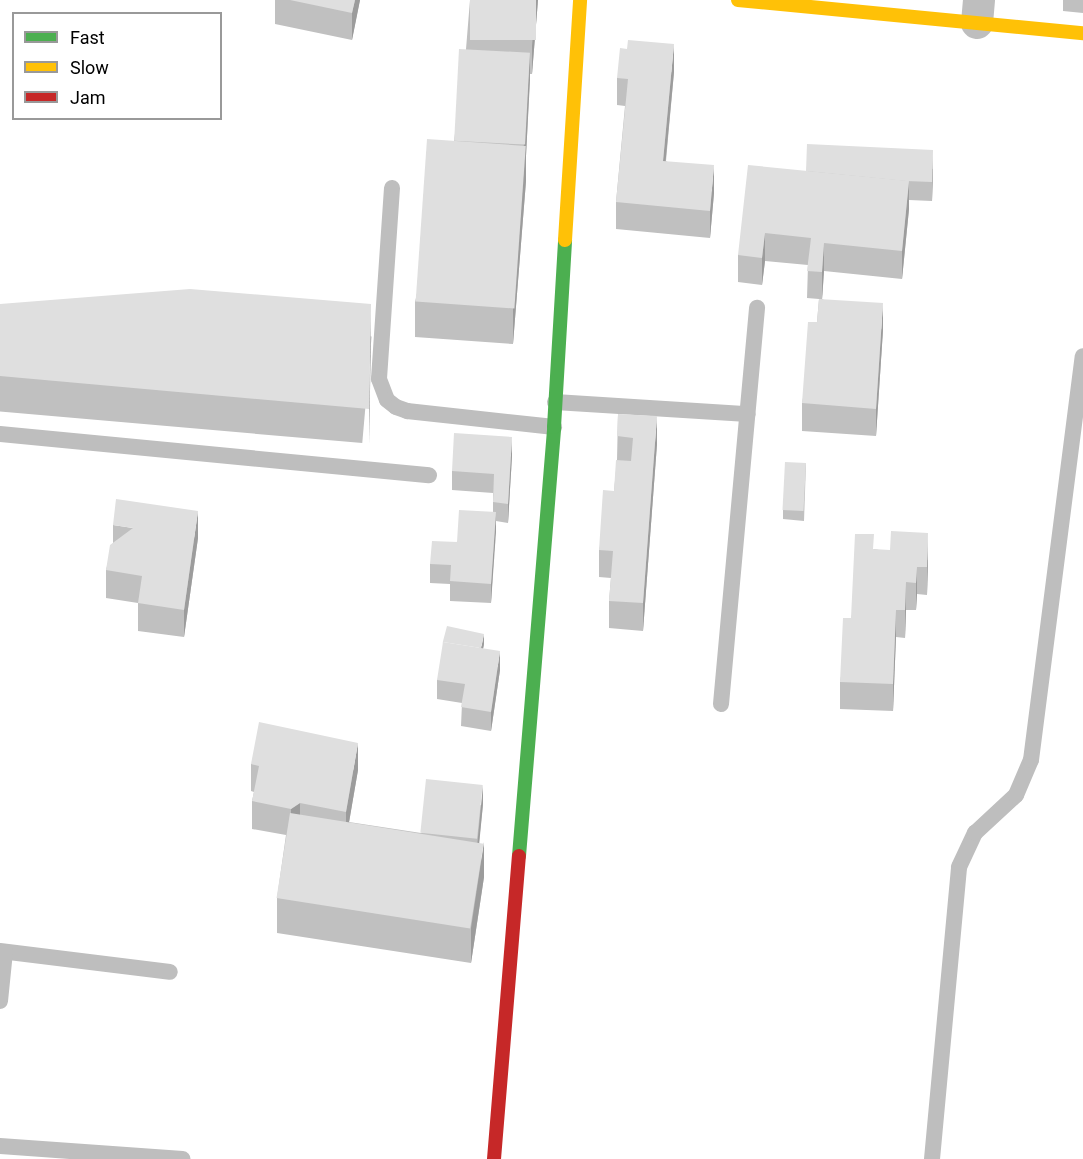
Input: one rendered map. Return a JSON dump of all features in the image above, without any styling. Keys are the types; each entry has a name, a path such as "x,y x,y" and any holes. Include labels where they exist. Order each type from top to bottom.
{"street":[{"path":"494,1159 554,428 580,0"},
{"path":"738,0 978,11 1083,33"}],"lane":[{"path":"392,188 377,324 379,379 382,390 396,407 407,411 554,428"},
{"path":"721,704 757,308"},
{"path":"932,1159 959,867 975,833 1016,795 1030,760 1083,356"},
{"path":"555,402 748,414"},
{"path":"0,434 429,475"},
{"path":"0,1001 2,951 170,972"},
{"path":"0,1146 183,1159"}],"building":[{"path":"290,0 355,0 352,13"},
{"path":"470,0 536,0 536,40 470,40"},
{"path":"628,40 674,44 663,161 714,165 710,211 616,202 628,79 617,78 620,48 627,49"},
{"path":"459,49 530,53 525,145 454,141"},
{"path":"427,139 526,146 514,309 416,302"},
{"path":"807,144 933,150 932,182 806,171"},
{"path":"748,165 909,181 902,251 824,243 822,272 807,271 811,238 765,233 762,258 738,255"},
{"path":"190,289 371,304 369,409 0,376 0,304"},
{"path":"819,299 883,303 876,409 802,403 808,322 817,322"},
{"path":"618,414 657,416 643,603 609,601 613,551 599,550 603,490 614,491 616,460 631,461 633,438 617,436"},
{"path":"454,433 512,437 508,504 493,502 494,474 452,471"},
{"path":"785,462 806,463 803,511 782,510"},
{"path":"116,499 198,511 184,610 138,603 142,576 106,570 110,545 133,528 113,525"},
{"path":"459,510 496,512 491,584 450,581 451,565 430,564 432,541 457,542"},
{"path":"891,531 928,533 927,567 917,567 916,583 906,582 905,610 896,610 893,684 840,682 843,618 851,618 855,534 874,534 873,549 890,550"},
{"path":"447,626 484,634 481,648 443,642 442,645"},
{"path":"443,642 500,651 491,712 461,707 465,684 437,680"},
{"path":"259,722 358,743 346,812 300,803 291,809 252,801 259,766 251,764"},
{"path":"426,779 483,785 477,839 420,833"},
{"path":"290,813 484,844 470,929 277,898"}],"traffic: fast":[{"path":"519,856 554,427 565,240"}],"traffic: slow":[{"path":"565,240 580,0"},
{"path":"738,0 1083,33"}],"traffic: jam":[{"path":"494,1159 519,856"}]}
